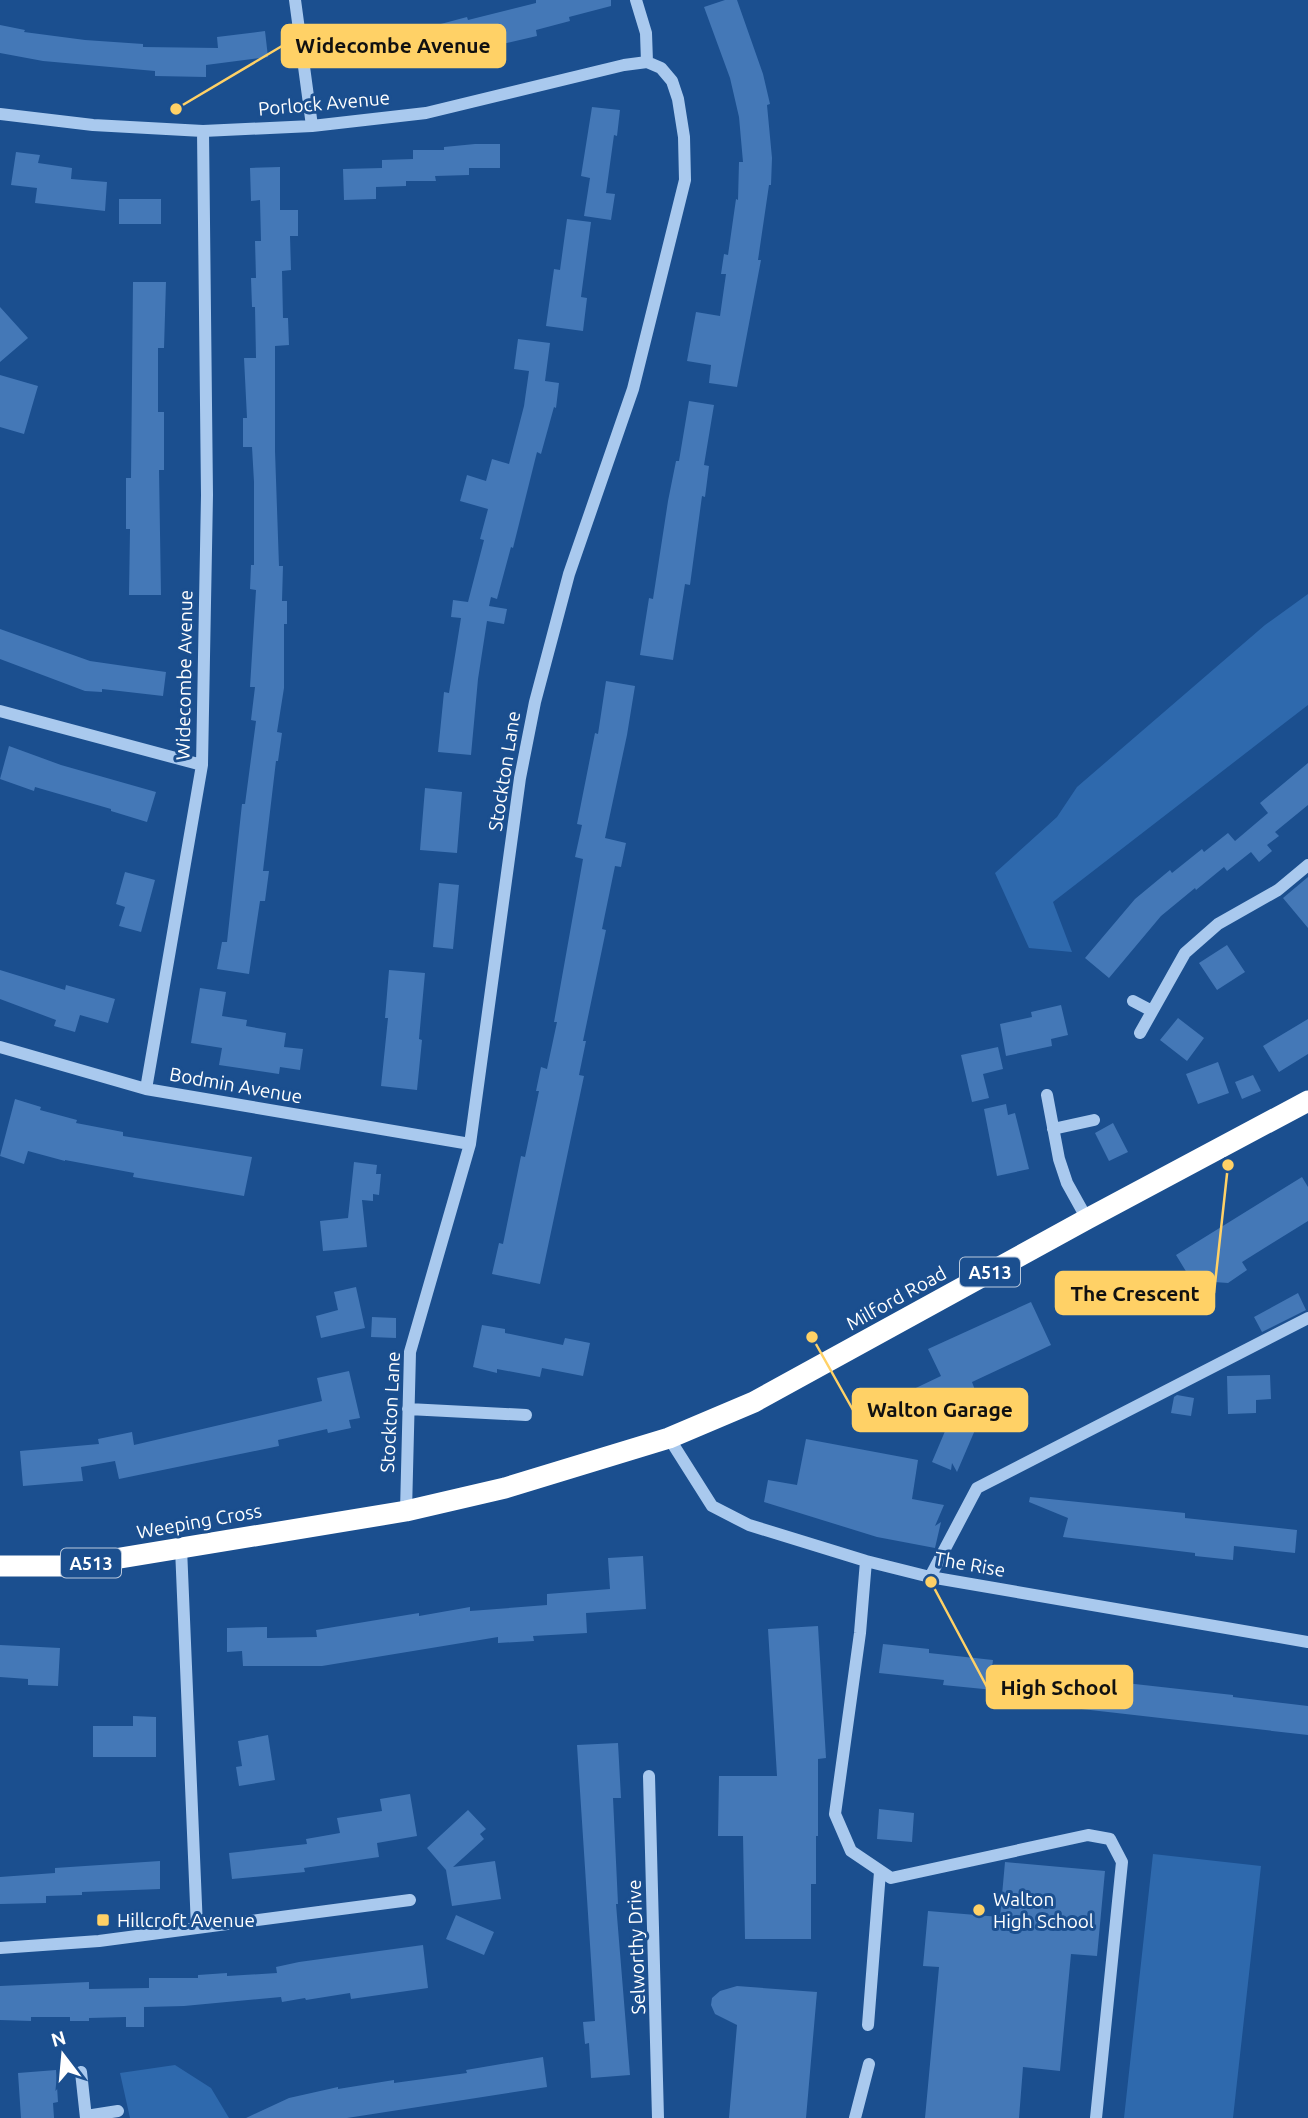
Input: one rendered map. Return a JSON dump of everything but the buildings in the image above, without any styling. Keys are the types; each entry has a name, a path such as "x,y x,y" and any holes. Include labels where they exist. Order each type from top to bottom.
{"highway":[{"name":"Milford Road","path":"405,1511 497,1490 669,1438 754,1402 1308,1101"},
{"name":"Weeping Cross","path":"0,1566 72,1566 405,1511"}],"street":[{"path":"295,0 312,126"},
{"path":"636,0 646,33 647,62"},
{"name":"Porlock Avenue","path":"0,114 93,125 204,131 312,126 426,113 624,65 647,62"},
{"name":"Stockton Lane","path":"405,1511 410,1352 470,1144 520,778 535,702 569,574 633,389 685,180 684,137 678,99 671,81 661,68 647,62"},
{"name":"Widecombe Avenue","path":"146,1089 202,765 206,495 204,131"},
{"path":"0,711 202,765"},
{"path":"1140,1033 1185,953 1218,925 1278,890 1308,865"},
{"path":"1133,1001 1152,1011"},
{"name":"Bodmin Avenue","path":"2,1053 146,1089 470,1144"},
{"path":"1047,1095 1059,1159 1067,1183 1087,1219"},
{"path":"1053,1129 1094,1120"},
{"path":"930,1577 977,1488 1308,1318"},
{"path":"408,1409 526,1415"},
{"name":"The Rise","path":"669,1438 712,1506 749,1525 866,1561 930,1577 1308,1643"},
{"path":"181,1548 197,1928"},
{"path":"866,1561 860,1633 835,1814 851,1851 891,1878 1088,1835 1111,1839 1122,1862 1096,2118"},
{"name":"Selworthy Drive","path":"649,1776 658,2118"},
{"path":"868,2025 880,1872"},
{"path":"0,1948 99,1941 410,1900"},
{"path":"855,2118 869,2064"},
{"path":"81,2072 86,2117 118,2110"}],"shaded area":[{"path":"1308,594 1308,705 1053,902 1072,952 1029,948 995,873 1057,817 1077,787 1265,625"},
{"path":"1153,1854 1261,1866 1233,2118 1124,2118"},
{"path":"175,2065 211,2088 229,2118 130,2118 120,2073"}],"place":[{"name":"Widecombe Avenue","path":"176,109"},
{"name":"The Crescent","path":"1228,1165"},
{"name":"Walton Garage","path":"812,1337"},
{"name":"High School","path":"931,1582"},
{"name":"Walton High School","path":"979,1910"},
{"name":"Hillcroft Avenue","path":"103,1920"}]}
